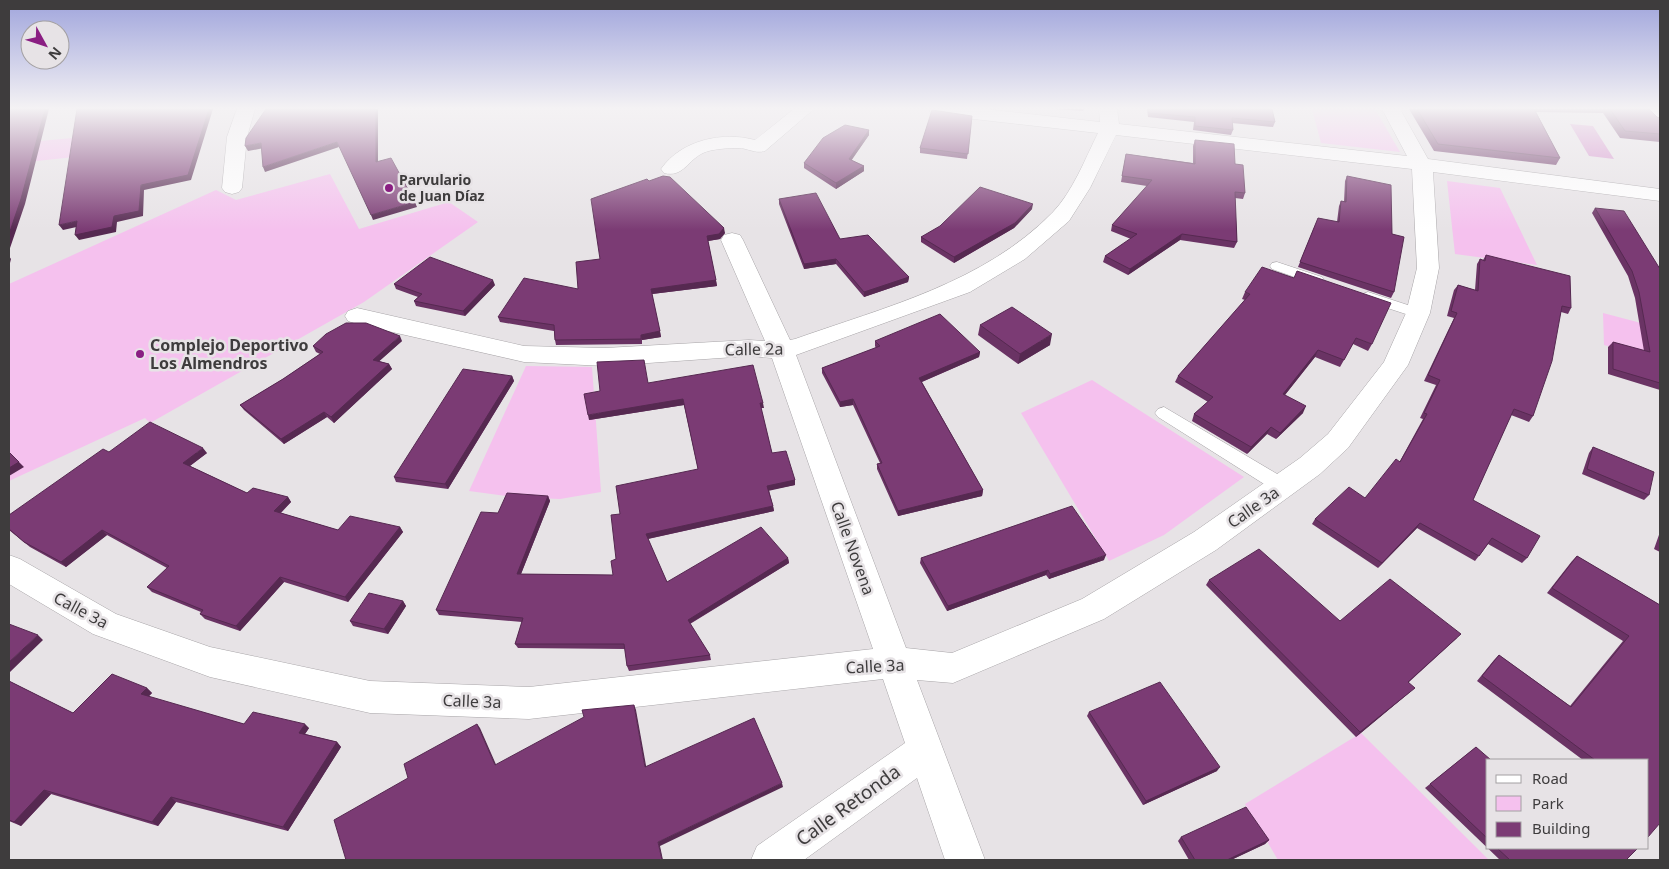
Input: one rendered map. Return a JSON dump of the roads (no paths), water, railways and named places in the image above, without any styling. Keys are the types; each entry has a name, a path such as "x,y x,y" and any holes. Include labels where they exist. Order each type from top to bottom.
{"street":[{"path":"232,188 235,150"},
{"path":"671,168 695,150"},
{"name":"Calle 2a","path":"357,316 524,354 606,357 749,348 782,350 800,346 962,287 1017,254 1061,216 1080,188 1096,150"},
{"path":"1321,150 1660,195"},
{"name":"Calle 3a","path":"9,568 105,624 210,662 370,697 529,703 895,662 953,668 1093,608 1205,541 1310,466 1338,441 1365,408 1395,364 1418,313 1428,268 1424,175 1421,164 1413,150"},
{"name":"Calle Novena","path":"732,240 782,350 895,662 924,751 965,860"},
{"name":"Calle Retonda","path":"771,860 924,751"}],"lane":[{"path":"1277,266 1333,285"},
{"path":"1352,291 1418,313"},
{"path":"1164,413 1282,486"}],"place":[{"name":"Parvulario de Juan Díaz","path":"389,188"},
{"name":"Complejo Deportivo Los Almendros","path":"140,354"}]}
